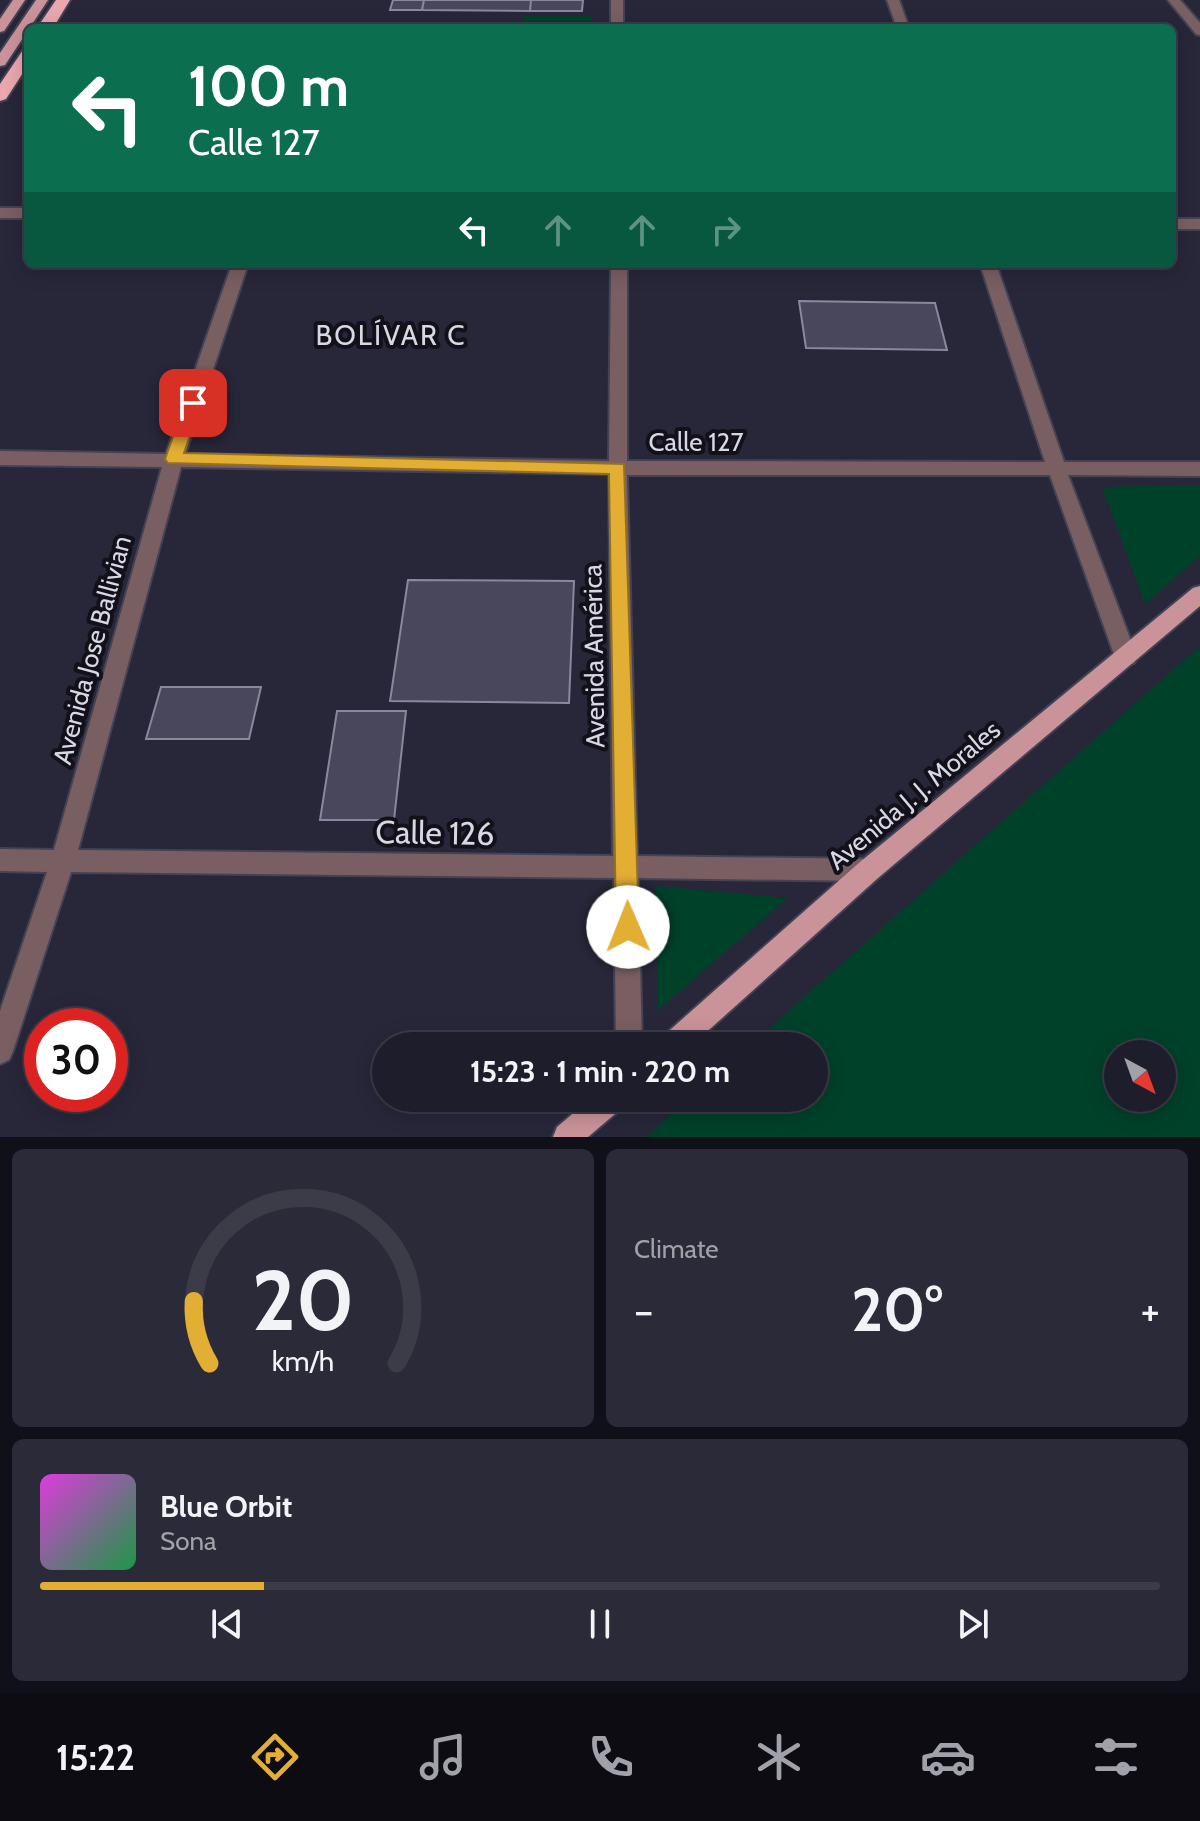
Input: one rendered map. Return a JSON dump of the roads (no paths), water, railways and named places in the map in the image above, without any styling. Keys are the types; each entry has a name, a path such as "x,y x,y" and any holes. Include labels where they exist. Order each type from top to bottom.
{"highway":[{"path":"48,24 63,0"},
{"path":"0,96 24,59"}],"main road":[{"path":"0,28 19,0"},
{"path":"26,24 42,0"},
{"path":"0,62 24,27"},
{"name":"Avenida J. J. Morales","path":"687,1032 869,870 1200,594"},
{"path":"567,1137 596,1112"}],"street":[{"path":"617,0 617,24"},
{"path":"893,0 902,24"},
{"path":"1174,0 1200,31"},
{"path":"0,213 24,213"},
{"path":"1176,224 1200,224"},
{"name":"Avenida Jose Ballivian","path":"0,1051 63,860 174,459 239,268"},
{"name":"Avenida América","path":"619,268 618,468 629,1032"},
{"path":"989,268 1057,470 1126,657"},
{"name":"Calle 127","path":"0,458 618,468 1200,469"},
{"name":"Calle 126","path":"0,860 869,870"}],"district":[{"name":"BOLÍVAR C","path":"391,335"}]}
